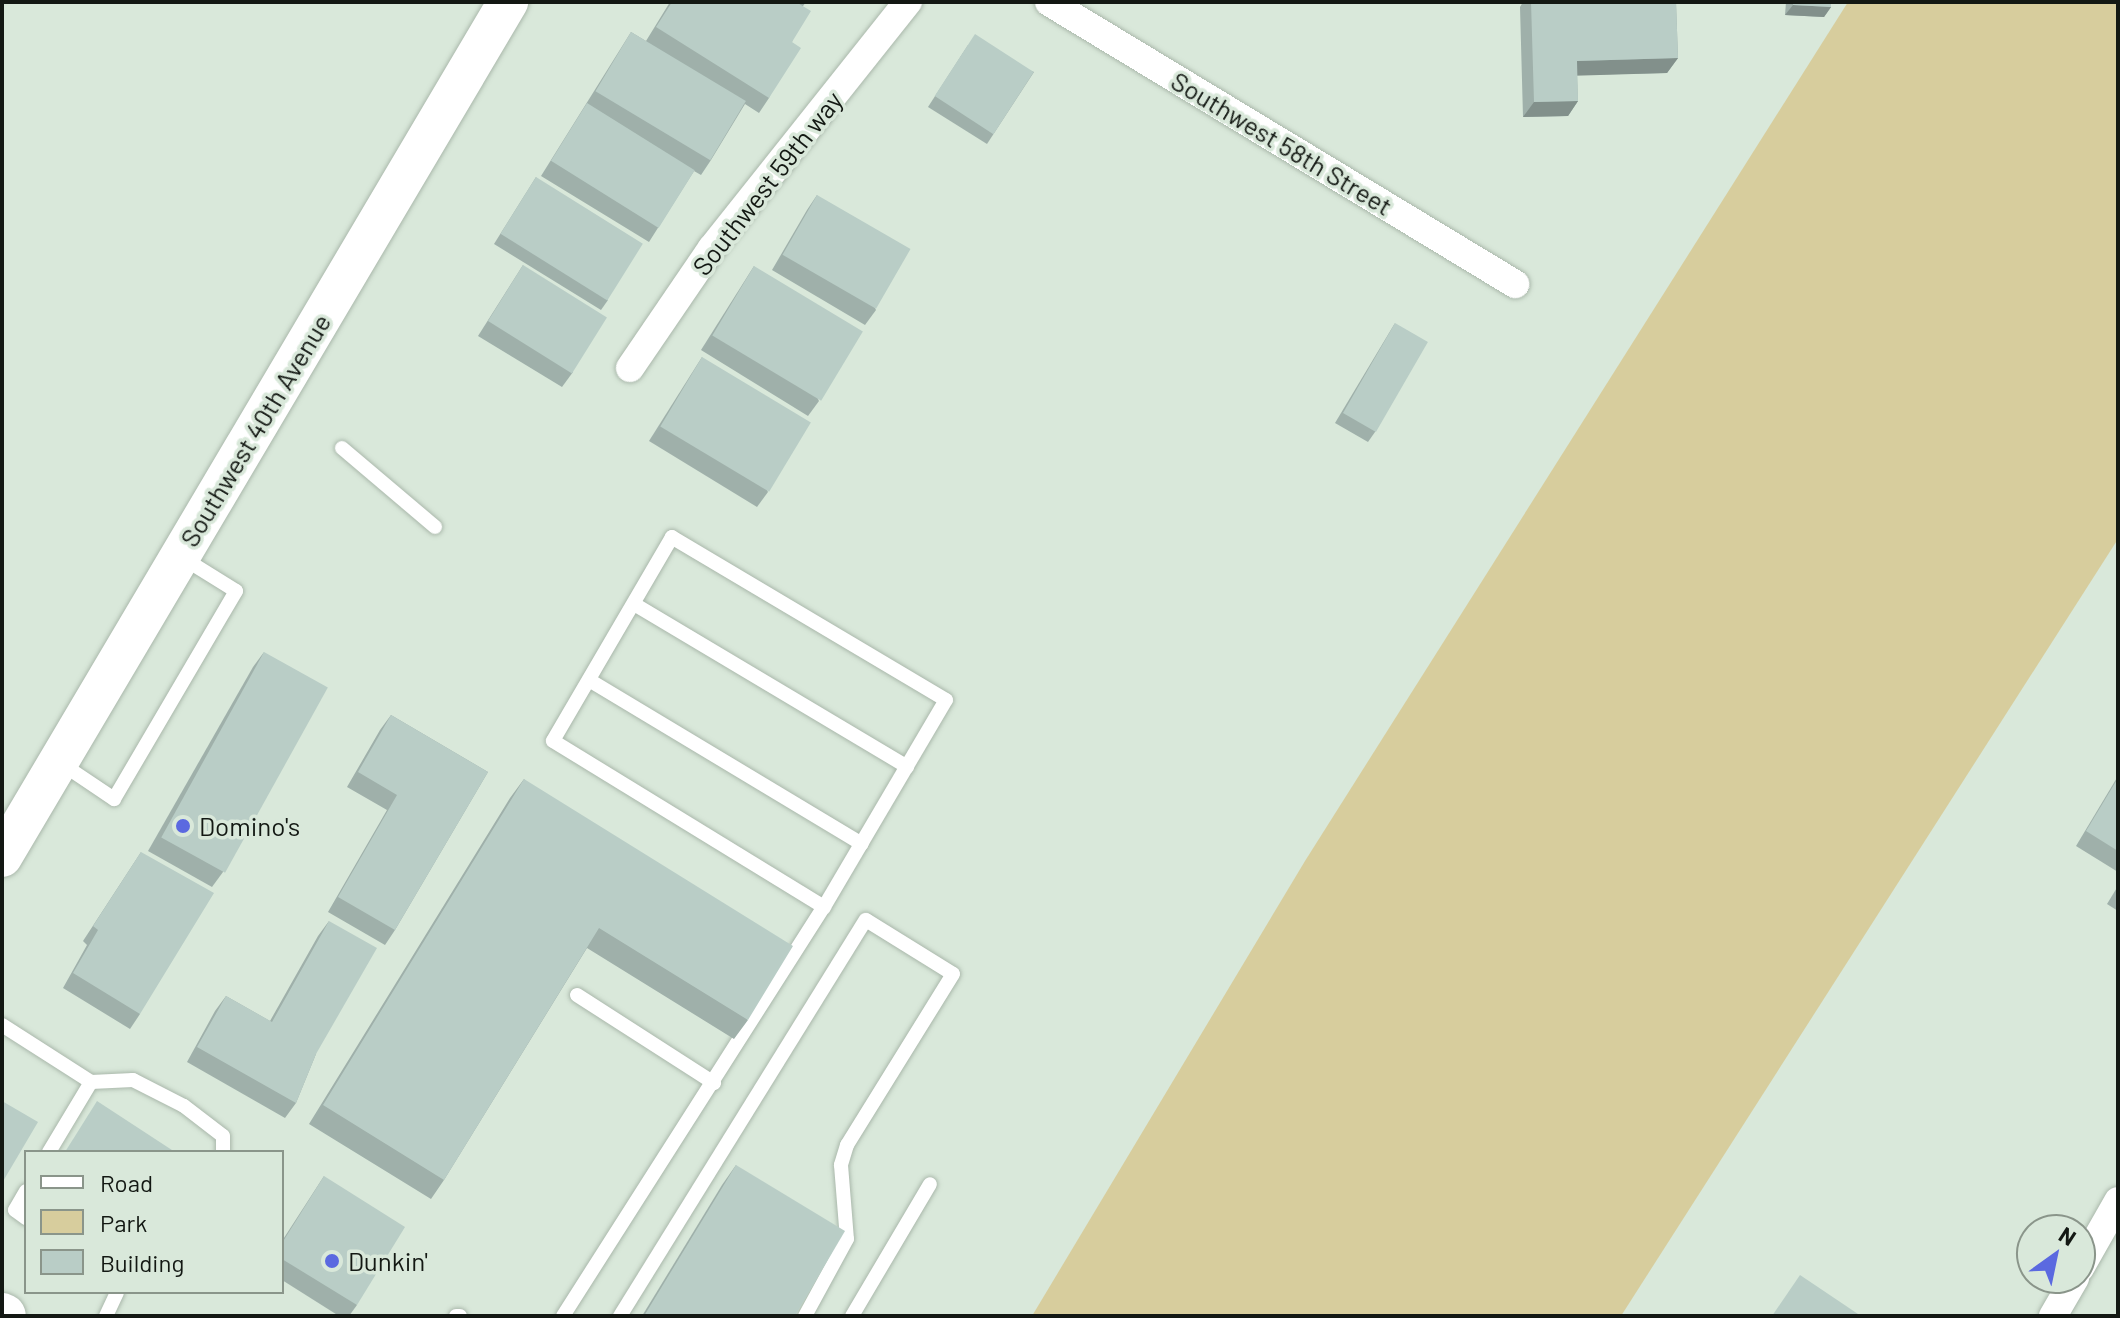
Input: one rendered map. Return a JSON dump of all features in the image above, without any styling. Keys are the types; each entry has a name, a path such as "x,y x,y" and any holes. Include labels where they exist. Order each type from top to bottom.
{"street":[{"name":"Southwest 40th Avenue","path":"2,857 508,2"},
{"name":"Southwest 59th way","path":"630,368 712,248 908,2"},
{"name":"Southwest 58th Street","path":"1049,2 1515,284"},
{"path":"2096,1240 2118,1201"},
{"path":"2053,1316 2066,1294"}],"lane":[{"path":"342,448 435,527"},
{"path":"563,1316 824,907 946,700 672,537 553,741 824,907"},
{"path":"58,762 114,799 236,591 180,556"},
{"path":"634,604 907,767"},
{"path":"589,680 862,844"},
{"path":"620,1316 866,920 953,974 847,1145 841,1165 847,1239 805,1316"},
{"path":"577,995 714,1083"},
{"path":"2,1025 91,1082 133,1080 184,1106 223,1136 223,1150"},
{"path":"50,1150 91,1082"},
{"path":"852,1316 930,1184"},
{"path":"14,1212 24,1194"},
{"path":"106,1316 116,1294"}],"green space":[{"path":"1848,2 2118,2 2118,539 1621,1316 1032,1316 1305,861"}],"building":[{"path":"672,2 796,2 811,11 792,42 801,48 769,98 656,27"},
{"path":"1531,2 1676,2 1678,58 1577,61 1578,101 1534,102"},
{"path":"1793,2 1831,2 1831,7 1793,5"},
{"path":"631,32 746,101 710,160 595,91"},
{"path":"975,34 1034,72 993,134 935,96"},
{"path":"587,103 695,170 659,228 551,161"},
{"path":"536,177 643,244 607,301 500,234"},
{"path":"817,195 911,249 876,309 782,255"},
{"path":"523,265 607,317 572,373 488,321"},
{"path":"754,266 863,331 821,401 712,335"},
{"path":"1395,323 1428,342 1376,432 1343,413"},
{"path":"702,357 811,422 769,492 660,426"},
{"path":"264,652 328,687 225,873 161,837"},
{"path":"391,715 488,772 395,930 338,897 397,795 358,772"},
{"path":"2118,778 2118,851 2086,831"},
{"path":"524,779 793,946 748,1020 599,928 444,1180 323,1105"},
{"path":"141,852 214,893 140,1014 73,973 98,930 93,926"},
{"path":"329,921 377,948 316,1054 296,1103 197,1047 226,996 272,1022"},
{"path":"2,1101 38,1122 2,1183"},
{"path":"97,1101 172,1150 66,1150"},
{"path":"736,1165 845,1231 795,1316 644,1316"},
{"name":"Dunkin'","path":"324,1176 405,1227 357,1305 284,1260 284,1240"},
{"path":"1800,1275 1858,1314 1857,1316 1772,1316"}],"place":[{"name":"Domino's","path":"183,826"},
{"name":"Dunkin'","path":"332,1261"}]}
